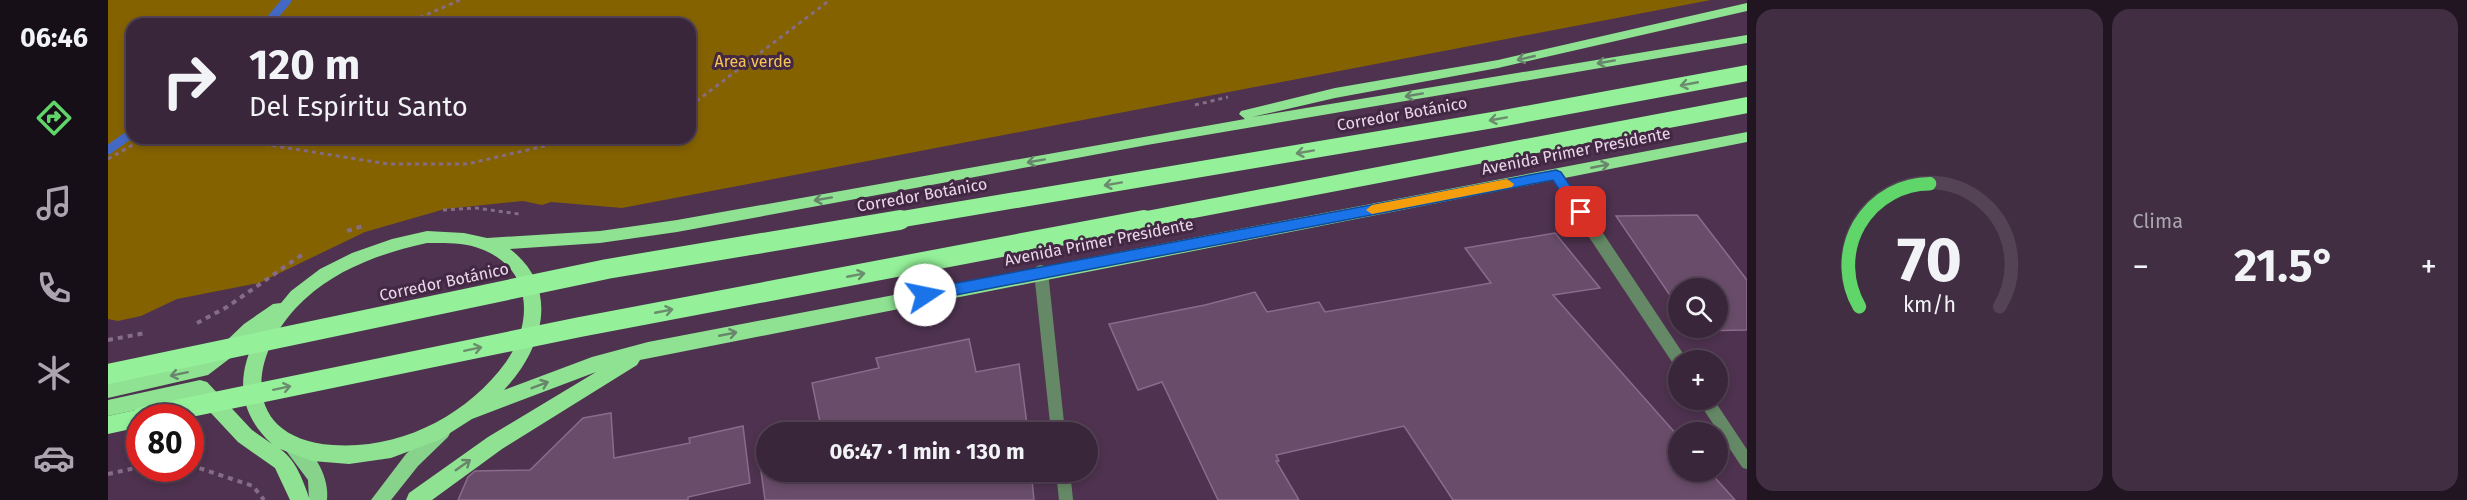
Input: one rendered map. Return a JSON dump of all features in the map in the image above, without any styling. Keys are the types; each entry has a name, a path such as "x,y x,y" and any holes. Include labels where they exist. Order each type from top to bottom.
{"highway":[{"path":"1147,141 1290,102 1498,64 1747,7"},
{"name":"Avenida Primer Presidente","path":"108,390 202,369 227,351 250,328 297,297 326,274 359,256 393,243 427,237 459,238 488,244 600,237 677,226 1147,141 1747,39"},
{"name":"Corredor Botánico","path":"108,374 607,269 1500,119 1747,73"},
{"path":"204,404 580,327 1747,105"},
{"name":"Avenida Primer Presidente","path":"466,413 592,365 648,350 1747,137"},
{"name":"Avenida Primer Presidente","path":"297,297 273,323 257,351 250,380 254,407 267,429 293,448 327,456 367,454 409,444 466,413 501,381 524,347 533,313 529,283 513,260 488,244"},
{"path":"416,500 495,443 648,350"},
{"path":"108,408 200,388 245,436 282,462 300,500"},
{"path":"108,425 126,421"},
{"path":"245,436 267,429"}],"main road":[{"path":"380,500 412,460 449,424"},
{"path":"293,448 319,479 321,489 318,500"}],"street":[{"path":"1556,175 1672,350"},
{"path":"1041,272 1058,422"},
{"path":"1712,410 1747,462"},
{"path":"1064,482 1066,500"}],"path":[{"path":"419,18 460,0"},
{"path":"696,101 830,0"},
{"path":"1192,106 1234,95"},
{"path":"108,159 134,144"},
{"path":"263,144 388,164 467,164 553,144"},
{"path":"436,210 476,208 529,215"},
{"path":"344,233 365,225"},
{"path":"195,324 227,307 310,250"},
{"path":"108,340 152,332"},
{"path":"108,474 126,470"},
{"path":"204,470 253,486 264,500"}],"green space":[{"name":"Area verde","path":"108,0 1711,0 622,208 551,202 542,205 523,201 445,209 365,232 259,283 177,299 141,316 118,321 108,319"}],"building":[{"path":"1697,215 1747,280 1747,330 1728,330 1728,278 1668,278 1668,292 1616,216"},
{"path":"1555,233 1600,288 1553,295 1668,425 1668,482 1719,482 1735,500 1453,500 1404,426 1276,455 1279,461 1276,461 1299,500 1218,500 1162,382 1138,390 1109,324 1205,305 1255,292 1267,312 1319,302 1325,312 1491,283 1465,248"},
{"path":"969,339 976,372 1019,364 1027,422 820,422 812,383 879,368 876,358"},
{"path":"611,413 614,458 690,443 689,438 743,426 750,483 688,497 688,500 458,500 468,477 475,471 530,470 583,418"},
{"path":"763,482 1032,482 1034,500 765,500"}],"waterway":[{"path":"272,18 287,0"},
{"path":"108,150 126,137"}],"slow traffic":[{"path":"1372,210 1507,184"}],"route":[{"path":"925,295 1556,175 1581,212"}]}
